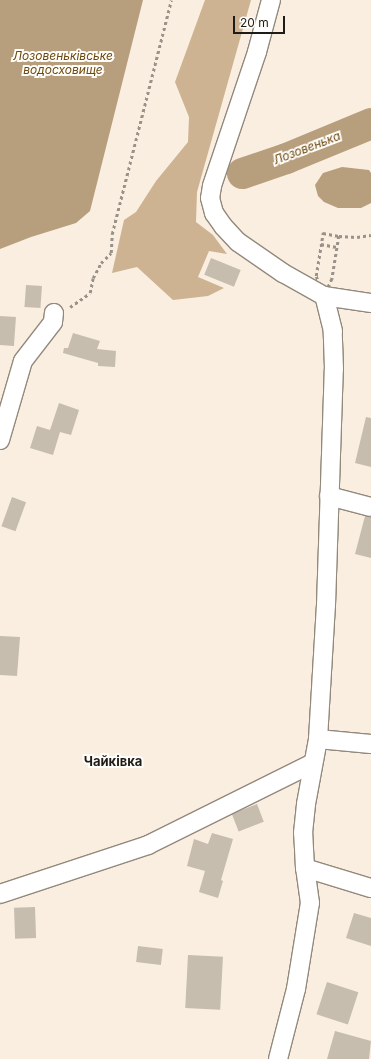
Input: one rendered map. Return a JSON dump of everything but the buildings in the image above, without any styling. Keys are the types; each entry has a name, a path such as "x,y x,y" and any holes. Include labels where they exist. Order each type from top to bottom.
{"street":[{"path":"271,0 258,52 212,186 210,198 214,213 238,242 283,273 324,296 371,303"},
{"path":"278,1059 296,989 310,903 305,868 303,832 318,739 326,605 334,369 333,331 324,296"},
{"path":"0,440 23,361 54,317"},
{"path":"329,496 371,507"},
{"path":"318,739 371,744"},
{"path":"0,894 148,845 313,763"},
{"path":"305,868 371,888"}],"path":[{"path":"54,317 90,293 93,278 101,263 111,253 112,234 171,0"},
{"path":"324,296 316,276 323,233 357,237 371,235"},
{"path":"324,296 332,279 339,236"},
{"path":"321,244 337,247"}],"shaded area":[{"path":"205,0 251,0 197,192 196,222 213,235 227,254 209,251 198,277 224,288 208,296 173,300 137,267 112,273 124,220 136,212 156,181 188,142 189,117 175,82"}],"water":[{"name":"Лозовеньківське водосховище","path":"0,0 143,0 90,211 76,223 31,237 0,249"},
{"path":"342,167 369,170 371,173 371,203 361,208 338,208 324,202 318,196 315,185 323,173"}],"waterway":[{"name":"Лозовенька","path":"242,173 286,158 371,123"}],"district":[{"name":"Чайківка","path":"113,761"}]}
